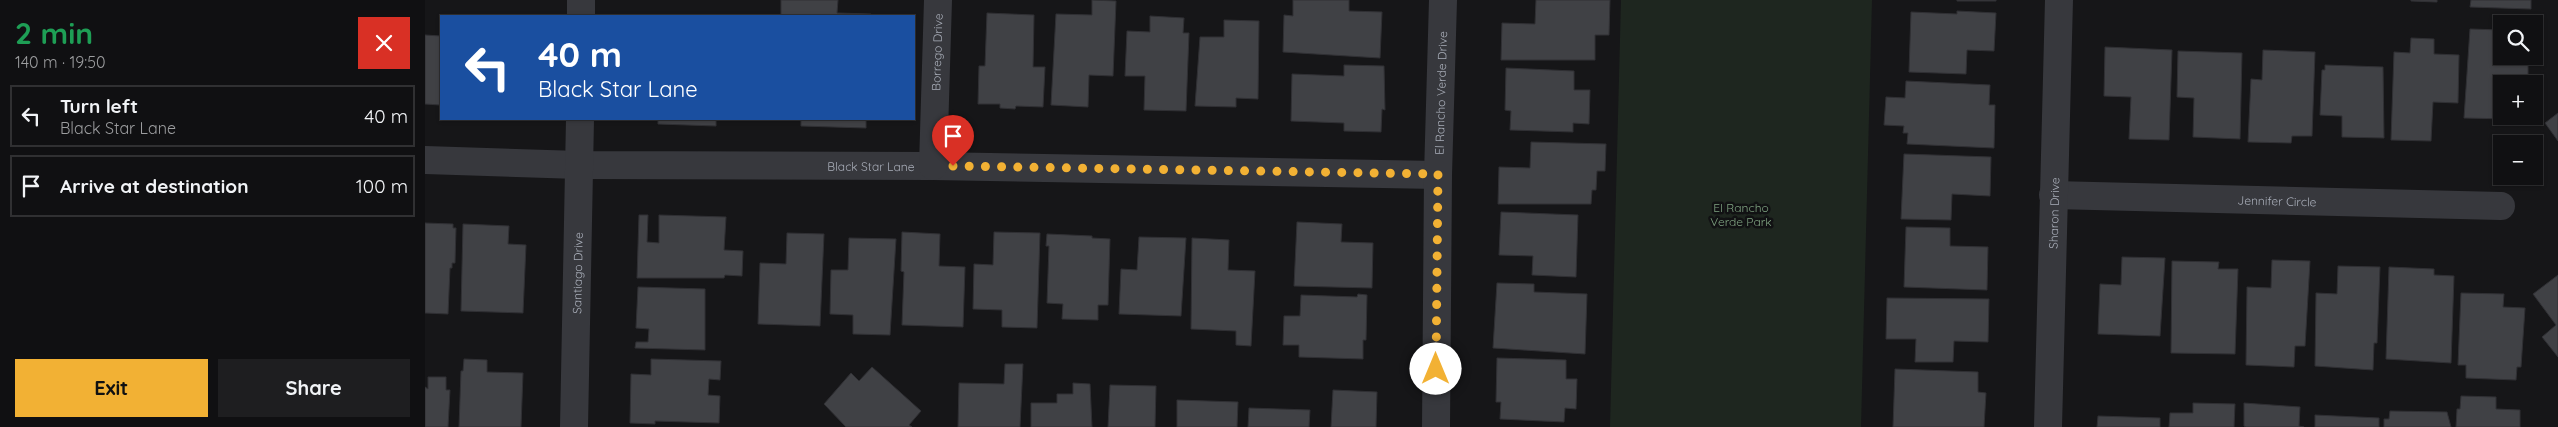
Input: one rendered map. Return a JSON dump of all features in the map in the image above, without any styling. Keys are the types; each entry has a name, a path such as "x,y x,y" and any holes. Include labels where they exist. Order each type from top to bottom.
{"street":[{"path":"581,0 581,15"},
{"name":"Borrego Drive","path":"933,166 938,0"},
{"name":"El Rancho Verde Drive","path":"1436,427 1438,174 1443,0"},
{"name":"Sharon Drive","path":"2048,427 2059,0"},
{"name":"Santiago Drive","path":"574,427 580,120"},
{"name":"Black Star Lane","path":"425,160 579,165 933,166 1438,174"},
{"name":"Jennifer Circle","path":"2053,195 2501,206"}],"green space":[{"name":"El Rancho Verde Park","path":"1621,0 1872,0 1861,427 1610,427"}],"building":[{"path":"781,0 838,0 837,13 871,14 871,15 781,15"},
{"path":"1092,0 1116,1 1113,76 1089,75 1088,107 1051,105 1056,14 1092,15"},
{"path":"1293,0 1349,0 1349,11 1382,12 1380,58 1283,52 1284,15 1293,16"},
{"path":"1536,0 1610,0 1609,35 1595,35 1595,60 1501,60 1502,23 1535,24"},
{"path":"1996,0 1996,1 1957,1"},
{"path":"2437,0 2437,2 2411,1"},
{"path":"2471,0 2531,0 2531,9 2470,7"},
{"path":"1957,11 1996,13 1994,51 1967,50 1966,74 1909,72 1911,12 1957,14"},
{"path":"987,13 1034,15 1033,67 1045,67 1043,107 1016,106 1015,109 1000,108 1000,104 978,104 979,66 985,66"},
{"path":"1150,16 1184,18 1183,33 1189,33 1186,111 1144,110 1145,76 1125,76 1127,31 1150,32"},
{"path":"1224,20 1259,21 1258,99 1236,98 1236,107 1195,106 1200,37 1224,37"},
{"path":"2470,29 2493,30 2493,65 2528,65 2528,75 2493,75 2493,119 2464,118"},
{"path":"425,35 440,36 440,105 425,104"},
{"path":"2411,38 2434,39 2434,54 2459,55 2458,103 2433,102 2431,141 2391,140 2394,52 2410,53"},
{"path":"2105,47 2172,50 2169,140 2129,139 2131,97 2104,96"},
{"path":"2263,50 2315,52 2312,136 2292,136 2291,143 2248,142 2251,79 2262,80"},
{"path":"2178,51 2242,53 2240,139 2193,137 2194,98 2177,97"},
{"path":"1344,65 1384,66 1385,110 1382,109 1381,132 1344,131 1344,123 1291,121 1292,74 1344,76"},
{"path":"2325,65 2383,67 2384,138 2342,137 2342,116 2320,115 2322,70 2325,70"},
{"path":"1506,68 1574,71 1574,90 1590,90 1589,124 1573,123 1573,132 1510,130 1511,111 1505,110"},
{"path":"1906,81 1990,85 1989,105 1995,105 1994,148 1907,144 1908,133 1903,133 1904,126 1884,125 1886,97 1905,98"},
{"path":"2558,113 2558,141 2545,123"},
{"path":"658,120 716,120 716,126 658,124"},
{"path":"801,120 866,120 866,128 801,126"},
{"path":"1531,142 1606,144 1605,171 1597,171 1596,190 1592,190 1591,204 1498,204 1499,167 1530,168"},
{"path":"1904,154 1991,157 1990,196 1952,194 1951,220 1901,219"},
{"path":"1501,212 1578,215 1576,277 1532,275 1533,256 1499,255"},
{"path":"639,215 648,215 647,242 659,243 659,215 726,217 724,250 743,251 742,276 725,275 724,278 637,278"},
{"path":"1297,222 1342,224 1341,242 1373,243 1372,288 1294,286"},
{"path":"425,223 453,224 453,228 456,228 455,263 452,263 452,268 450,268 448,314 425,313"},
{"path":"463,224 509,226 508,244 526,245 523,313 461,311"},
{"path":"1906,227 1950,228 1950,246 1988,247 1987,290 1904,287"},
{"path":"902,232 940,234 939,266 965,267 963,327 902,325 904,272 901,271"},
{"path":"994,232 1040,233 1037,328 1002,327 1002,310 973,309 974,264 993,265"},
{"path":"787,233 824,234 820,326 758,324 760,263 786,264"},
{"path":"1047,234 1092,236 1092,238 1110,239 1108,305 1098,305 1098,320 1062,319 1063,304 1047,303 1049,246 1046,246"},
{"path":"1139,237 1186,238 1181,316 1119,314 1121,269 1137,270"},
{"path":"849,238 896,239 890,335 853,334 853,315 830,314 831,270 848,270"},
{"path":"1192,238 1229,240 1228,270 1255,271 1251,346 1236,345 1236,331 1191,329"},
{"path":"2122,257 2165,258 2160,336 2098,334 2100,284 2121,285"},
{"path":"2272,260 2310,261 2305,346 2295,346 2294,367 2246,365 2247,287 2271,288"},
{"path":"2172,261 2219,262 2218,269 2238,269 2235,354 2171,353"},
{"path":"2338,266 2380,267 2377,343 2374,343 2373,370 2315,366 2316,293 2337,294"},
{"path":"2389,267 2434,269 2434,275 2454,276 2451,363 2386,359"},
{"path":"2558,275 2558,357 2542,337 2556,325 2533,294"},
{"path":"1497,283 1534,284 1534,292 1587,294 1585,354 1493,348"},
{"path":"638,287 705,289 705,350 635,348 636,342 648,342 649,329 636,328"},
{"path":"2461,293 2504,294 2503,307 2525,308 2521,367 2517,367 2516,380 2466,378 2466,365 2458,365"},
{"path":"1358,294 1367,295 1366,340 1363,340 1363,359 1299,357 1299,345 1283,345 1284,316 1300,316 1301,295 1357,297"},
{"path":"1887,298 1989,299 1988,342 1954,341 1953,362 1915,362 1916,339 1886,339"},
{"path":"1497,358 1566,360 1566,379 1577,379 1576,409 1565,408 1564,422 1500,419 1501,402 1496,402"},
{"path":"464,359 487,360 487,372 523,373 521,427 459,427 461,371 463,371"},
{"path":"651,359 721,361 720,380 709,379 708,395 720,396 719,423 655,421 655,424 630,423 631,374 651,375"},
{"path":"1005,364 1023,364 1020,427 958,427 959,383 1004,384"},
{"path":"872,367 921,411 909,425 912,427 846,427 824,404 851,373 859,381"},
{"path":"1895,369 1978,372 1978,392 1986,393 1984,427 1893,427"},
{"path":"428,377 446,377 446,390 450,390 448,427 425,427 425,387 428,389"},
{"path":"1073,383 1090,384 1092,427 1031,427 1031,403 1057,403 1057,394 1073,394"},
{"path":"1110,385 1156,386 1155,427 1108,427"},
{"path":"1333,390 1377,392 1376,427 1331,427"},
{"path":"2461,396 2496,397 2496,409 2520,410 2520,427 2456,427 2457,409 2460,409"},
{"path":"1177,400 1238,402 1237,427 1177,427"},
{"path":"2193,403 2235,404 2234,427 2169,427 2170,413 2193,413"},
{"path":"2244,403 2300,407 2299,426 2304,427 2246,427 2244,426"},
{"path":"1249,408 1310,410 1309,427 1248,427"},
{"path":"2390,411 2447,412 2451,427 2384,427 2384,419 2389,419"},
{"path":"2315,415 2379,418 2379,427 2315,427"},
{"path":"2098,416 2160,418 2160,427 2097,427"}],"route":[{"path":"953,166 1438,174 1436,369"}]}
